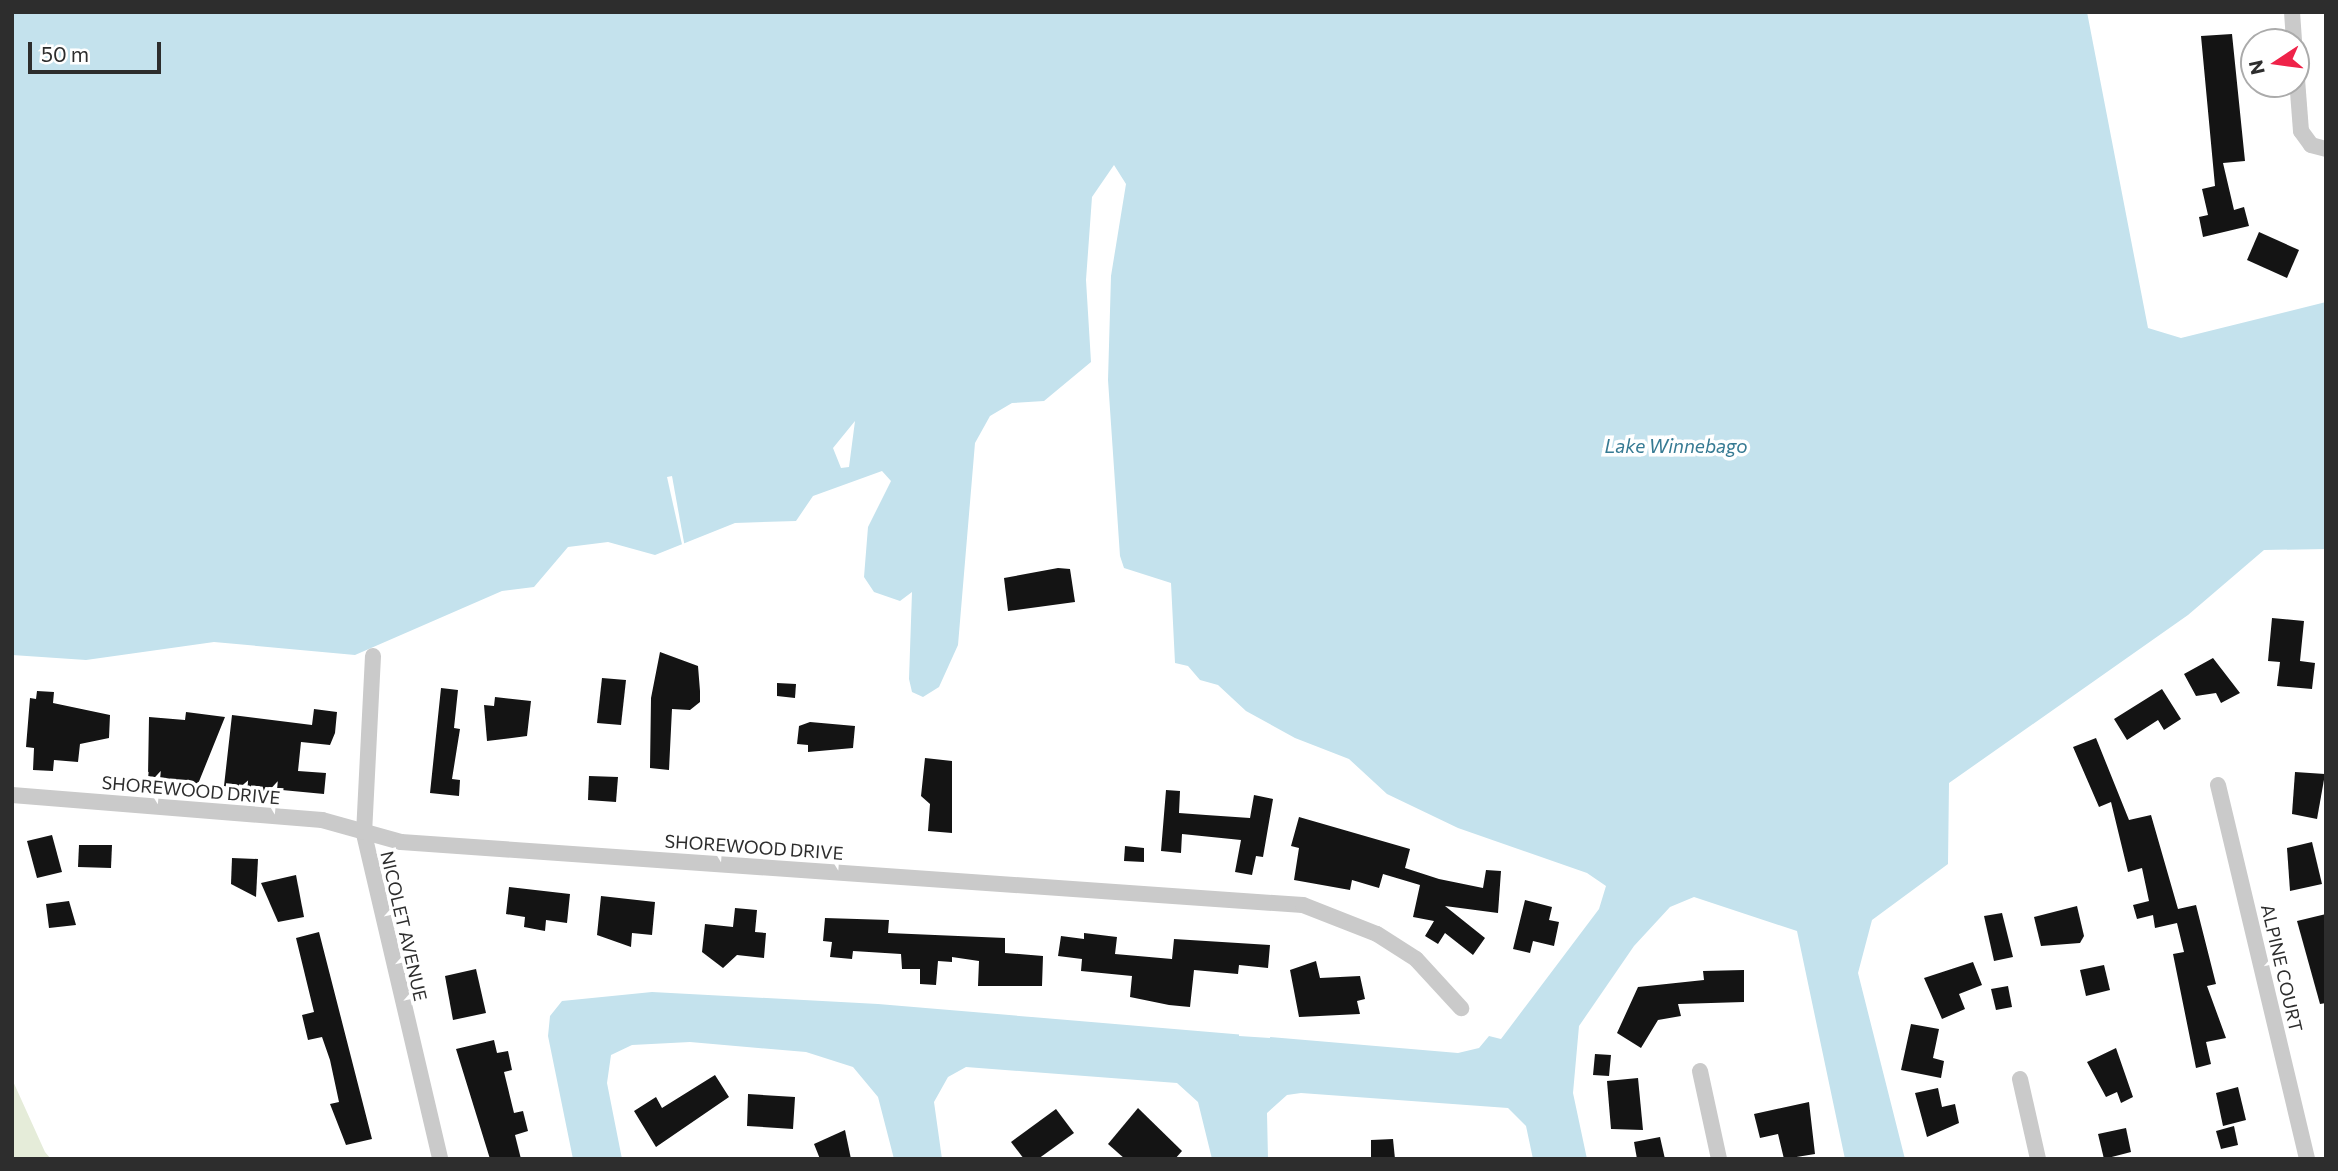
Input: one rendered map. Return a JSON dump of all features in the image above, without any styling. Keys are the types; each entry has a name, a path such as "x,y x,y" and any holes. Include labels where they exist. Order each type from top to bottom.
{"street":[{"path":"2298,98 2301,131 2318,147"},
{"name":"NICOLET AVENUE","path":"373,656 364,834 440,1159"},
{"name":"ALPINE COURT","path":"2218,785 2307,1159"},
{"name":"SHOREWOOD DRIVE","path":"12,795 322,820 364,834 475,848 1303,905 1377,934 1416,959 1461,1008"},
{"path":"1700,1071 1720,1159"},
{"path":"2020,1079 2038,1159"}],"green space":[{"path":"12,1079 45,1152 51,1159 12,1159"}],"water":[{"name":"Lake Winnebago","path":"12,12 2087,12 2148,328 2181,338 2326,302 2326,549 2264,550 2188,615 1949,783 1948,864 1872,920 1858,973 1905,1159 1845,1159 1797,931 1694,897 1670,907 1634,946 1579,1026 1573,1093 1587,1159 1533,1159 1526,1126 1508,1108 1301,1093 1287,1095 1267,1113 1268,1159 1212,1159 1198,1102 1177,1083 966,1067 948,1077 934,1102 942,1159 894,1159 878,1097 853,1067 806,1052 690,1042 632,1045 611,1055 607,1083 622,1159 573,1159 548,1036 550,1016 562,1001 652,992 878,1004 1458,1053 1479,1048 1489,1036 1501,1039 1599,909 1606,886 1587,873 1458,828 1387,794 1349,759 1295,738 1246,711 1218,685 1200,680 1188,666 1175,663 1171,583 1124,568 1120,556 1108,380 1111,276 1126,184 1114,165 1092,197 1086,280 1091,362 1044,401 1012,403 990,416 975,443 958,645 939,687 923,697 912,692 909,679 912,592 900,601 874,592 864,577 868,527 891,481 882,471 813,496 796,521 735,523 655,555 608,542 568,547 534,587 502,591 355,655 214,642 86,660 12,655","holes":["855,421 849,467 841,468 833,448"]}],"pier":[{"path":"672,476 685,548 683,549 667,477"},
{"path":"1239,1028 1270,1031 1270,1038 1239,1036"}],"building":[{"path":"2232,34 2245,161 2223,163 2234,210 2244,207 2249,226 2203,237 2199,217 2208,215 2202,189 2215,186 2201,36"},
{"path":"2259,232 2299,250 2287,278 2247,260"},
{"path":"1058,568 1070,569 1075,602 1008,611 1004,578"},
{"path":"2272,618 2304,621 2300,661 2315,663 2312,689 2277,686 2280,662 2268,661"},
{"path":"660,652 698,666 700,691 700,702 690,710 672,709 669,770 650,768 651,698"},
{"path":"2213,658 2240,693 2221,703 2216,693 2196,696 2184,674"},
{"path":"602,678 626,680 621,725 597,723"},
{"path":"777,683 796,684 795,698 777,696"},
{"path":"441,688 458,690 454,728 460,729 452,779 460,780 459,796 430,793"},
{"path":"2162,689 2181,719 2164,730 2158,720 2127,740 2114,719"},
{"path":"37,691 54,692 53,703 110,715 109,738 80,744 78,762 54,760 53,771 33,770 34,748 26,747 30,698 36,699"},
{"path":"495,697 531,701 527,736 487,741 484,705 494,706"},
{"path":"314,709 337,712 335,733 330,745 301,742 298,771 326,773 324,794 282,790 281,796 224,786 232,715 312,725"},
{"path":"186,712 225,717 198,784 148,776 149,717 185,720"},
{"path":"810,722 855,726 853,748 808,752 808,745 797,744 799,726"},
{"path":"2096,738 2129,820 2151,815 2178,909 2196,905 2216,984 2207,986 2226,1038 2206,1042 2211,1064 2196,1068 2173,954 2184,952 2177,923 2155,928 2153,915 2137,919 2133,905 2149,901 2142,868 2128,872 2111,802 2099,807 2073,747"},
{"path":"925,758 952,761 952,833 928,831 930,804 921,796"},
{"path":"2295,772 2325,774 2317,819 2292,814"},
{"path":"589,776 618,777 616,802 588,800"},
{"path":"1166,790 1180,791 1179,813 1250,818 1254,795 1273,799 1263,857 1256,856 1252,875 1235,872 1241,840 1182,834 1181,853 1161,851"},
{"path":"1299,817 1410,849 1405,868 1439,879 1483,888 1486,870 1501,871 1498,913 1445,906 1485,938 1473,955 1445,933 1438,944 1425,936 1434,921 1413,917 1420,885 1383,874 1379,888 1352,880 1350,890 1294,880 1299,848 1291,846"},
{"path":"52,835 62,872 37,878 27,841"},
{"path":"2312,842 2322,884 2290,891 2287,848"},
{"path":"79,845 112,845 111,868 78,867"},
{"path":"1125,846 1144,848 1144,862 1124,861"},
{"path":"232,858 258,859 256,897 231,884"},
{"path":"296,875 304,917 278,922 261,883"},
{"path":"509,887 570,894 567,923 546,920 545,931 524,927 525,917 506,914"},
{"path":"601,896 655,902 652,935 632,933 631,947 597,935"},
{"path":"1525,900 1552,907 1549,920 1559,922 1554,946 1533,941 1530,953 1513,949"},
{"path":"69,901 76,925 49,928 46,904"},
{"path":"2077,906 2084,936 2080,943 2041,946 2034,917"},
{"path":"735,908 757,910 755,932 766,933 764,958 737,955 723,968 702,952 705,924 733,927"},
{"path":"2002,913 2013,957 1994,961 1984,916"},
{"path":"2326,914 2326,1003 2320,1004 2297,921"},
{"path":"825,918 889,920 888,933 1005,938 1005,953 1043,956 1042,986 978,986 979,961 952,957 952,962 938,961 936,985 920,984 920,969 902,969 901,954 853,951 852,959 830,957 832,942 823,941"},
{"path":"319,932 372,1139 346,1145 330,1104 339,1102 330,1060 322,1037 308,1040 302,1015 314,1012 296,938"},
{"path":"1084,933 1117,937 1115,954 1172,959 1174,939 1270,945 1268,968 1239,965 1238,974 1194,970 1190,1007 1169,1005 1130,997 1132,976 1081,971 1082,959 1058,956 1061,936 1084,939"},
{"path":"1316,961 1320,978 1360,976 1365,999 1357,1001 1360,1014 1299,1017 1290,970"},
{"path":"1973,962 1982,985 1959,994 1965,1009 1942,1019 1924,978"},
{"path":"2104,965 2110,990 2086,996 2080,970"},
{"path":"476,969 486,1013 453,1020 445,976"},
{"path":"1744,970 1744,1002 1678,1004 1681,1016 1658,1020 1641,1048 1617,1033 1638,987 1704,980 1703,971"},
{"path":"2008,986 2012,1007 1996,1010 1991,989"},
{"path":"1911,1024 1939,1029 1933,1058 1944,1061 1941,1078 1901,1070"},
{"path":"494,1040 497,1053 508,1051 512,1070 504,1072 514,1113 523,1111 528,1131 515,1135 521,1159 490,1159 456,1049"},
{"path":"2116,1048 2133,1097 2121,1103 2117,1092 2106,1097 2087,1062"},
{"path":"1595,1054 1611,1055 1609,1076 1593,1075"},
{"path":"715,1075 729,1097 656,1147 634,1111 656,1097 662,1108"},
{"path":"1638,1078 1643,1130 1611,1129 1607,1081"},
{"path":"2238,1087 2246,1120 2223,1126 2216,1093"},
{"path":"1938,1088 1942,1107 1955,1104 1959,1123 1927,1137 1915,1093"},
{"path":"748,1094 795,1097 793,1129 747,1126"},
{"path":"1809,1102 1815,1154 1784,1159 1778,1134 1760,1138 1754,1114"},
{"path":"1138,1108 1182,1151 1175,1159 1125,1159 1108,1144"},
{"path":"1056,1109 1074,1133 1038,1159 1024,1159 1011,1142"},
{"path":"2234,1126 2238,1145 2221,1149 2216,1131"},
{"path":"2126,1128 2131,1152 2104,1159 2098,1134"},
{"path":"845,1130 851,1159 820,1159 814,1144"},
{"path":"1660,1137 1665,1159 1637,1159 1634,1142"},
{"path":"1393,1139 1395,1159 1371,1159 1371,1140"}]}
